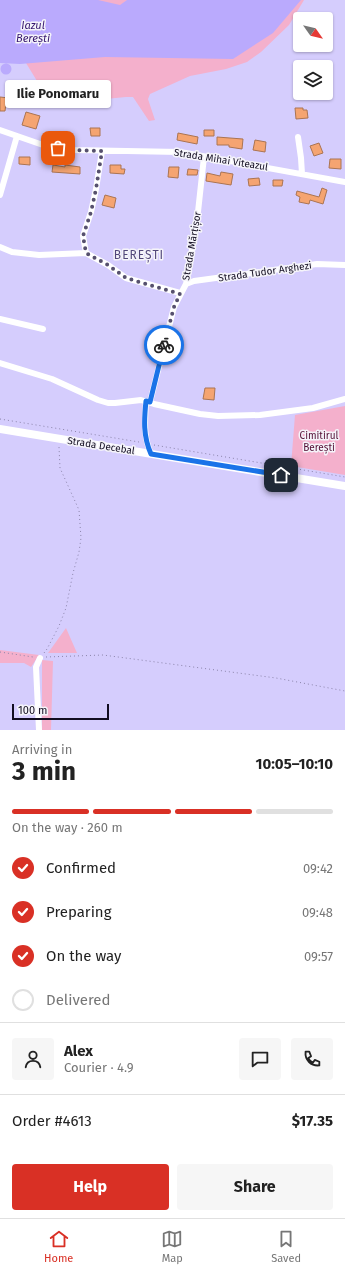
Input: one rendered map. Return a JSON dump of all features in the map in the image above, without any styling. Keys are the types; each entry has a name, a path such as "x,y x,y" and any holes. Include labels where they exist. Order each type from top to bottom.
{"main road":[{"name":"Strada Decebal","path":"0,429 345,486"}],"street":[{"name":"Strada Mihai Viteazul","path":"0,130 43,146 73,150 180,152 345,182"},
{"path":"0,195 2,183 17,136"},
{"path":"298,137 302,174"},
{"path":"86,253 83,236 91,212 102,151"},
{"name":"Strada Mărțișor","path":"151,454 146,443 144,422 148,401 174,307 186,284 197,221 204,157"},
{"path":"0,247 12,252 39,255 86,253 108,265 126,278 180,294"},
{"name":"Strada Tudor Arghezi","path":"186,284 194,281 317,264 345,265"},
{"path":"0,319 43,328"},
{"path":"0,364 52,380 108,403 135,400 148,401 154,404 200,414 232,416 284,412 313,408 345,399"},
{"path":"40,658 36,668 40,730"}],"path":[{"path":"0,419 345,477"},
{"path":"40,658 47,649 59,626 66,608 79,552 80,510 60,468 58,439"},
{"path":"0,652 25,657 40,658 103,655 276,678 345,691"}],"green space":[{"name":"Iazul Berești","path":"0,0 304,0 297,12 293,12 293,18 289,25 261,52 247,62 226,69 190,76 150,94 148,99 155,120 149,121 133,97 44,105 45,96 34,93 37,81 26,63 0,63"},
{"name":"Cimitirul Berești","path":"345,406 345,475 291,466 295,415"},
{"path":"66,628 77,653 48,653"},
{"path":"0,650 39,655 31,667 24,663 0,663"},
{"path":"42,660 53,661 51,730 42,730"}],"water":[{"name":"Iazul Berești","path":"0,0 98,0 120,5 127,0 301,0 273,33 233,59 105,57 20,64 0,63"},
{"path":"4,64 8,64 10,65 10,73 4,74 1,71 1,67"}],"building":[{"path":"0,97 9,98 8,104 6,103 5,111 0,111"},
{"path":"295,108 303,108 303,110 307,110 308,118 296,119"},
{"path":"26,112 40,116 36,129 22,125"},
{"path":"90,128 100,128 100,136 91,136"},
{"path":"204,130 214,130 214,136 204,136"},
{"path":"178,133 198,137 197,144 177,140"},
{"path":"217,137 243,139 242,149 229,147 229,145 217,145"},
{"path":"255,140 266,142 265,152 253,150"},
{"path":"319,143 323,153 314,156 310,146"},
{"path":"19,157 30,157 30,165 19,164"},
{"path":"330,159 341,159 341,169 329,168"},
{"path":"53,165 80,167 80,174 52,172"},
{"path":"110,165 121,165 121,169 125,169 124,174 110,173"},
{"path":"169,167 179,167 178,178 168,177"},
{"path":"188,169 198,170 197,175 187,175"},
{"path":"221,172 233,174 231,185 206,181 207,173 220,176"},
{"path":"259,178 260,185 249,186 248,179"},
{"path":"273,180 283,180 282,186 273,186"},
{"path":"322,188 327,190 323,204 310,200 309,204 299,202 300,197 296,195 297,191 319,197"},
{"path":"105,195 116,198 114,208 102,205"},
{"path":"205,388 215,388 214,400 203,399"}],"way so far":[{"path":"58,148 102,151 91,212 83,236 86,253 108,265 126,278 180,294 174,307 164,345"}],"place":[{"name":"Ilie Ponomaru","path":"58,148"}],"district":[{"name":"BEREȘTI","path":"139,255"}],"route":[{"path":"164,345 150,402 146,401 144,422 146,443 151,454 281,475"}]}
